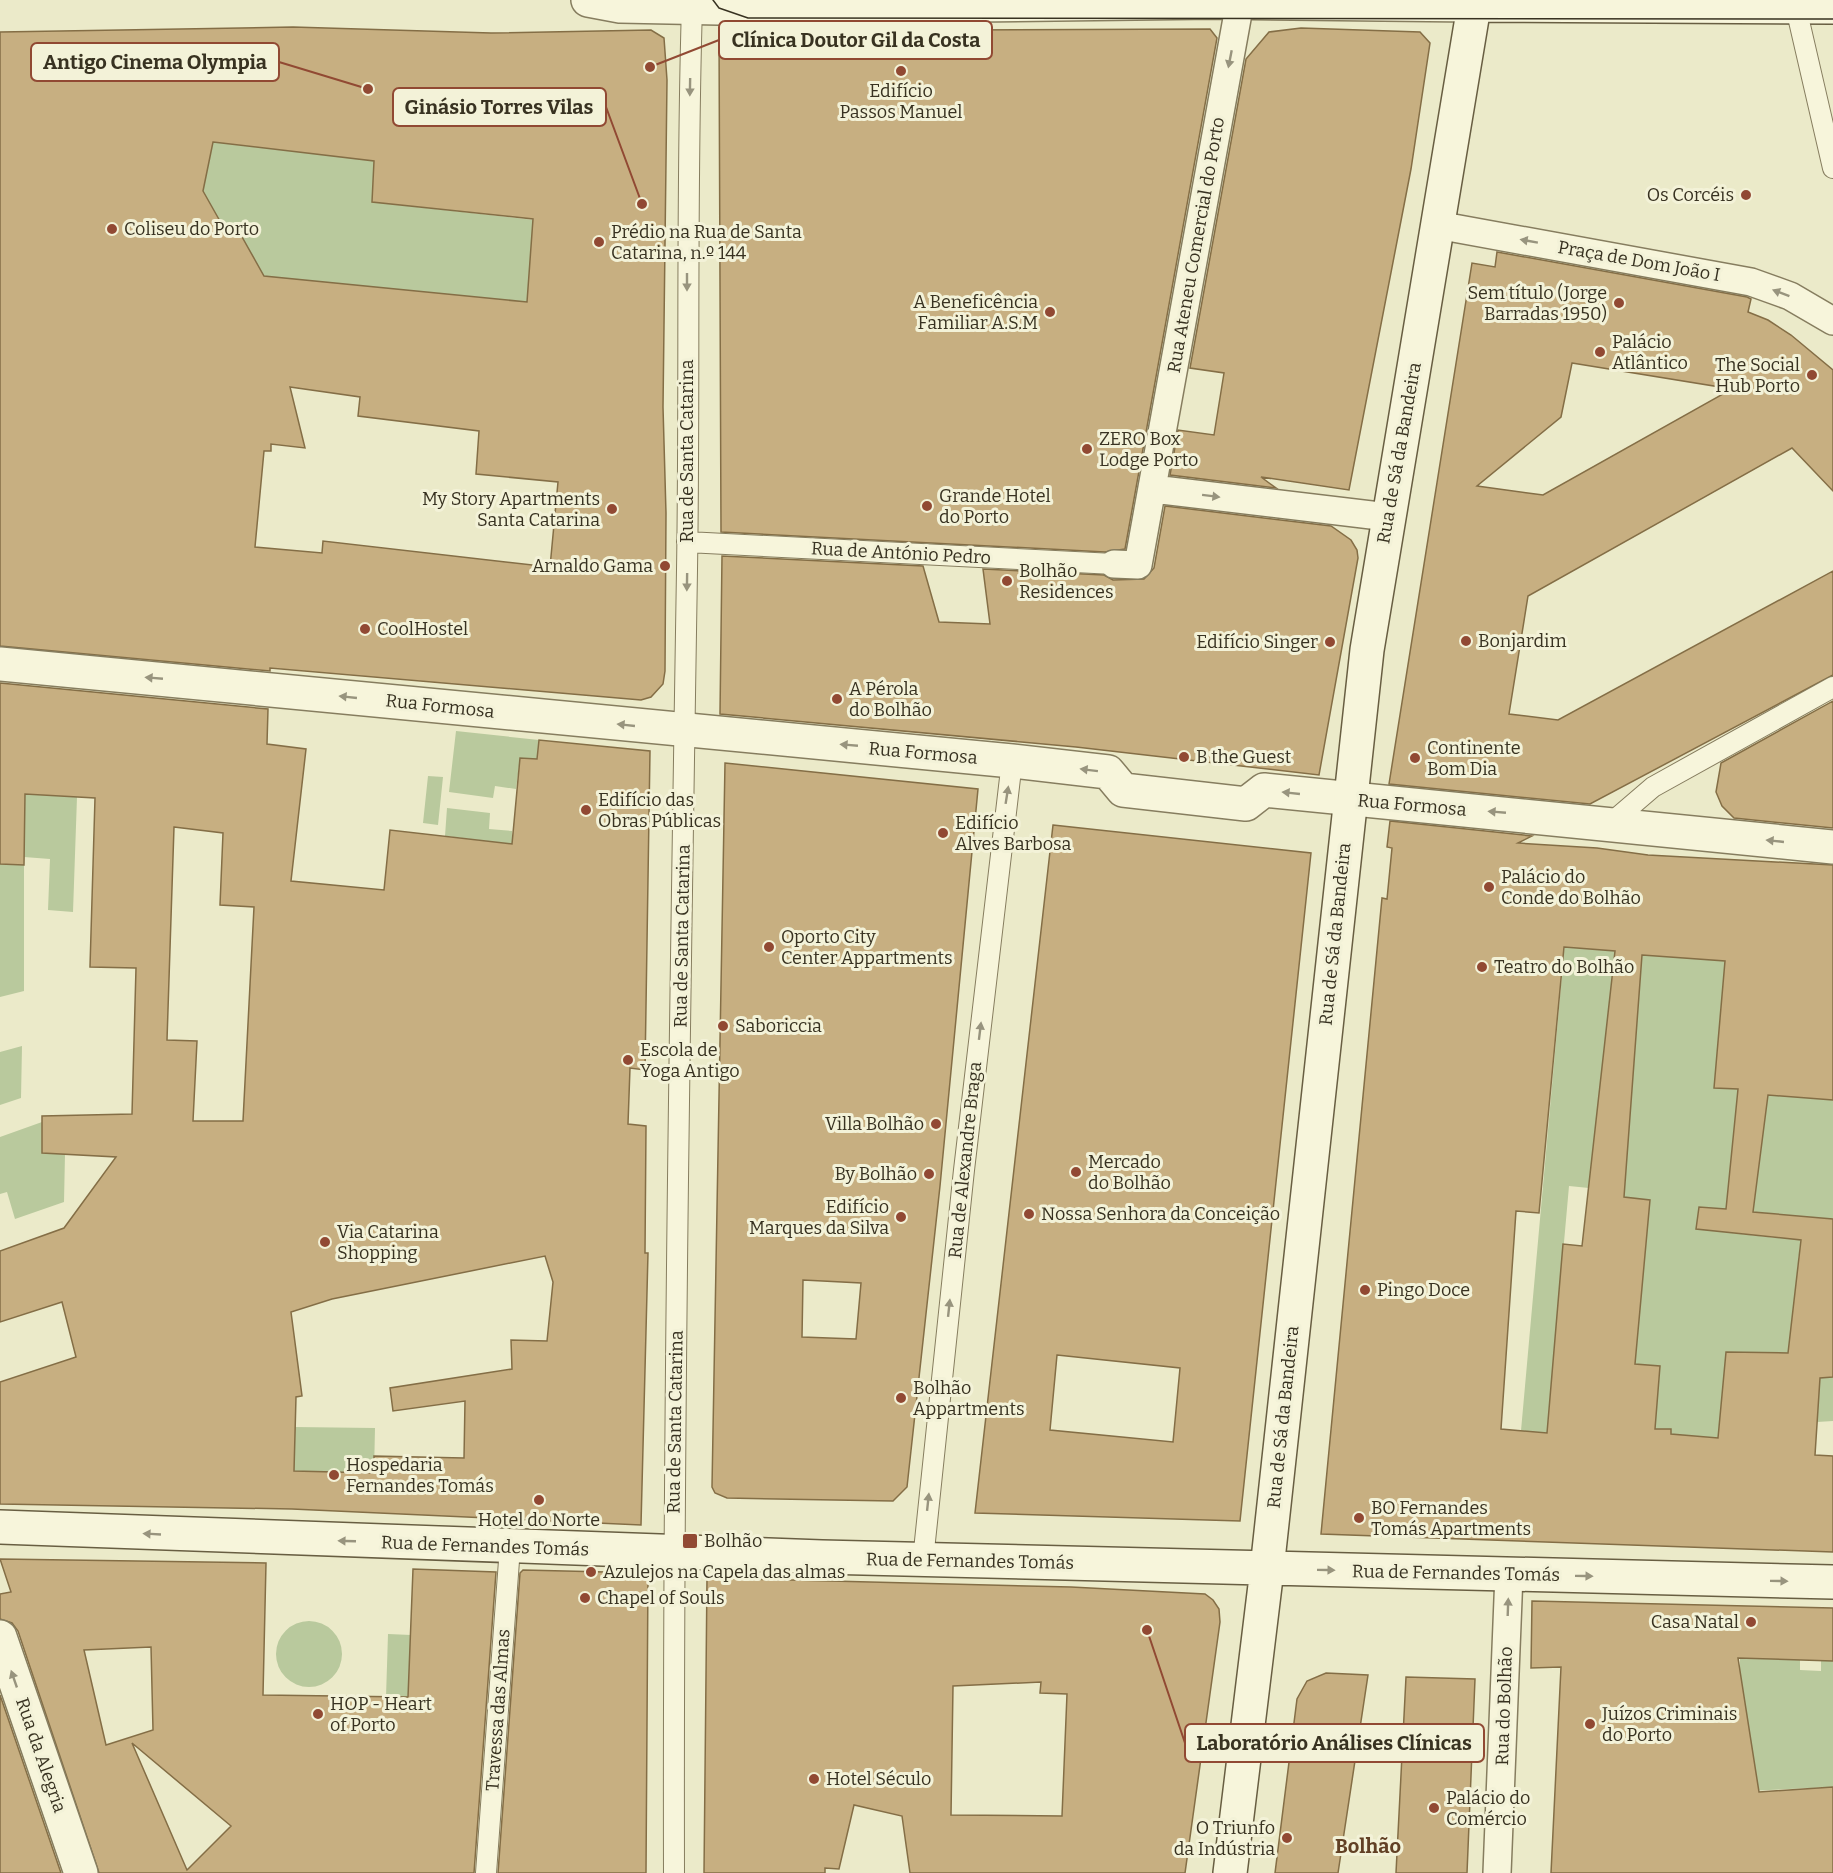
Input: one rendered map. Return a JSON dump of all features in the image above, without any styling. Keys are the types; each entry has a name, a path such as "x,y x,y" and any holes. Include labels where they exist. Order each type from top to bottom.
{"main road":[{"path":"588,0 621,6 1240,2 1833,7"},
{"name":"Rua de Sá da Bandeira","path":"1230,1873 1267,1569 1366,650 1474,3"},
{"name":"Rua Formosa","path":"0,664 1012,761 1108,772 1123,790 1224,802 1246,804 1264,790 1833,847"},
{"name":"Rua de Fernandes Tomás","path":"0,1527 923,1560 1833,1582"},
{"name":"Rua da Alegria","path":"0,1637 81,1873"}],"street":[{"name":"Rua Ateneu Comercial do Porto","path":"1114,564 1138,565 1240,2"},
{"name":"Rua de Santa Catarina","path":"674,1873 673,1551 687,542 687,223 692,4"},
{"path":"1796,8 1833,168"},
{"name":"Praça de Dom João I","path":"1437,225 1751,282 1790,296 1833,321"},
{"path":"1153,489 1388,518"},
{"name":"Rua de António Pedro","path":"687,542 1114,564"},
{"path":"1611,823 1653,787 1833,687"},
{"name":"Rua de Alexandre Braga","path":"923,1560 964,1170 1012,761"},
{"name":"Travessa das Almas","path":"486,1873 510,1547"},
{"name":"Rua do Bolhão","path":"1497,1873 1509,1574"}],"green space":[{"path":"213,142 374,161 372,202 534,220 528,302 259,276 262,273 237,228 225,230 203,191"},
{"path":"456,731 539,740 537,759 520,759 516,789 495,786 493,798 449,792"},
{"path":"428,776 443,777 438,825 423,823"},
{"path":"25,794 77,797 73,912 48,910 50,859 24,857"},
{"path":"447,808 490,813 489,829 512,831 512,844 445,836"},
{"path":"0,864 24,865 24,991 0,997"},
{"path":"1565,941 1589,949 1615,951 1589,1188 1569,1186 1544,1467 1518,1464"},
{"path":"1642,954 1725,961 1714,1088 1738,1089 1724,1232 1777,1238 1780,1214 1753,1212 1768,1095 1833,1083 1833,1220 1803,1217 1787,1367 1756,1353 1726,1352 1718,1438 1671,1434 1671,1429 1655,1429 1660,1366 1635,1364 1650,1200 1624,1197"},
{"path":"22,1046 21,1098 0,1105 0,1052"},
{"path":"42,1122 42,1153 65,1154 64,1202 15,1219 7,1192 0,1194 0,1137"},
{"path":"1833,1377 1833,1421 1817,1422 1820,1378"},
{"path":"294,1427 375,1428 374,1473 294,1471"},
{"path":"309,1621 322,1624 332,1631 339,1641 342,1654 339,1667 332,1677 322,1684 309,1687 296,1684 286,1677 279,1667 276,1654 279,1641 286,1631 296,1624"},
{"path":"388,1634 411,1635 411,1697 386,1697"},
{"path":"1740,1658 1800,1659 1800,1670 1821,1671 1821,1660 1833,1661 1833,1787 1700,1793 1740,1670"}],"building":[{"path":"293,27 491,33 651,30 664,38 667,80 663,407 666,513 665,671 663,684 651,697 641,700 270,668 270,671 0,646 0,32","holes":["213,142 374,161 372,202 533,219 527,302 264,276 237,228 225,230 203,191","290,387 360,397 358,416 479,431 476,474 558,482 550,567 323,541 322,553 255,547 264,451 271,451 271,444 305,448"]},
{"path":"1301,28 1420,32 1430,43 1411,169 1349,490 1261,477 1276,488 1170,475 1178,430 1214,435 1224,373 1190,368 1246,59 1269,32"},
{"path":"1210,29 1217,38 1125,549 1105,552 721,532 719,31"},
{"path":"1497,252 1747,297 1751,299 1748,312 1768,320 1791,335 1833,370 1833,491 1792,448 1528,596 1509,714 1558,720 1833,571 1833,675 1590,804 1389,784 1472,263 1495,267","holes":["1572,363 1732,389 1543,495 1477,486 1561,417"]},
{"path":"1165,506 1331,526 1351,540 1357,550 1358,558 1319,775 1076,747 720,714 722,556 923,566 939,622 990,624 983,569 1104,575 1113,580 1144,579 1154,568"},
{"path":"0,683 268,709 267,744 306,749 291,881 384,890 390,830 512,844 520,758 537,759 539,740 650,751 645,1070 630,1068 628,1124 646,1126 645,1253 648,1253 641,1525 292,1509 0,1504 0,1382 76,1357 62,1302 0,1322 0,1251 64,1228 116,1157 42,1153 42,1116 132,1114 136,968 90,967 95,798 25,794 24,865 0,864","holes":["174,827 223,833 220,905 254,907 243,1121 193,1121 197,1041 167,1040","545,1256 553,1282 547,1341 511,1340 512,1369 390,1388 393,1411 465,1401 464,1458 374,1456 374,1473 294,1471 296,1397 302,1396 291,1312 332,1299"]},
{"path":"1833,701 1833,828 1734,818 1722,806 1716,792 1721,763"},
{"path":"725,763 978,789 940,1186 907,1487 893,1501 727,1498 715,1493 712,1487","holes":["803,1280 861,1283 856,1339 802,1337"]},
{"path":"1390,821 1532,836 1518,843 1597,848 1648,855 1833,865 1833,1100 1768,1095 1753,1212 1833,1219 1833,1377 1820,1378 1815,1455 1833,1456 1833,1552 1321,1534 1382,898 1387,899 1392,848 1387,847","holes":["1564,947 1615,951 1582,1246 1563,1244 1547,1433 1501,1429 1516,1211 1539,1213","1642,955 1725,961 1714,1088 1738,1089 1726,1209 1699,1207 1696,1229 1801,1240 1788,1353 1726,1352 1718,1438 1671,1434 1671,1429 1655,1429 1660,1366 1635,1364 1650,1200 1624,1197"]},
{"name":"Mercado do Bolhão","path":"1053,825 1311,853 1240,1521 975,1513","holes":["1057,1355 1180,1368 1173,1442 1050,1430"]},
{"name":"HOP - Heart of Porto","path":"0,1559 266,1563 263,1695 408,1697 413,1569 496,1572 474,1873 99,1873 18,1631 12,1623 0,1619 0,1594 11,1592","holes":["151,1647 153,1730 106,1745 84,1650","132,1743 231,1826 187,1870"]},
{"path":"523,1570 648,1573 646,1873 498,1873 520,1573"},
{"path":"707,1578 1071,1587 1205,1594 1219,1609 1220,1622 1185,1873 910,1873 902,1816 854,1805 839,1869 825,1868 825,1873 704,1873","holes":["1041,1682 1040,1693 1067,1694 1062,1816 951,1815 953,1686"]},
{"path":"1532,1601 1833,1608 1833,1661 1738,1658 1759,1792 1833,1787 1833,1873 1551,1873 1561,1667 1531,1668"},
{"path":"1326,1673 1368,1675 1338,1873 1275,1873 1297,1699 1307,1681"},
{"path":"1406,1677 1475,1679 1467,1873 1396,1873"},
{"path":"0,1695 61,1873 0,1873"}],"tram line":[{"path":"713,0 719,8 748,18 1833,19"}],"place":[{"name":"Clínica Doutor Gil da Costa","path":"650,67"},
{"name":"Edifício Passos Manuel","path":"901,71"},
{"name":"Antigo Cinema Olympia","path":"368,89"},
{"name":"Os Corcéis","path":"1746,195"},
{"name":"Ginásio Torres Vilas","path":"642,204"},
{"name":"Coliseu do Porto","path":"112,229"},
{"name":"Prédio na Rua de Santa Catarina, n.º 144","path":"599,242"},
{"name":"Sem título (Jorge Barradas 1950)","path":"1619,303"},
{"name":"A Beneficência Familiar A.S.M","path":"1050,312"},
{"name":"Palácio Atlântico","path":"1600,352"},
{"name":"The Social Hub Porto","path":"1812,375"},
{"name":"ZERO Box Lodge Porto","path":"1087,449"},
{"name":"Grande Hotel do Porto","path":"927,506"},
{"name":"My Story Apartments Santa Catarina","path":"612,509"},
{"name":"Arnaldo Gama","path":"665,566"},
{"name":"Bolhão Residences","path":"1007,581"},
{"name":"CoolHostel","path":"365,629"},
{"name":"Bonjardim","path":"1466,641"},
{"name":"Edifício Singer","path":"1330,642"},
{"name":"A Pérola do Bolhão","path":"837,699"},
{"name":"B the Guest","path":"1184,757"},
{"name":"Continente Bom Dia","path":"1415,758"},
{"name":"Edifício das Obras Públicas","path":"586,810"},
{"name":"Edifício Alves Barbosa","path":"943,833"},
{"name":"Palácio do Conde do Bolhão","path":"1489,887"},
{"name":"Oporto City Center Appartments","path":"769,947"},
{"name":"Teatro do Bolhão","path":"1482,967"},
{"name":"Saboriccia","path":"723,1026"},
{"name":"Escola de Yoga Antigo","path":"628,1060"},
{"name":"Villa Bolhão","path":"936,1124"},
{"name":"Mercado do Bolhão","path":"1076,1172"},
{"name":"By Bolhão","path":"929,1174"},
{"name":"Nossa Senhora da Conceição","path":"1029,1214"},
{"name":"Edifício Marques da Silva","path":"901,1217"},
{"name":"Via Catarina Shopping","path":"325,1242"},
{"name":"Pingo Doce","path":"1365,1290"},
{"name":"Bolhão Appartments","path":"901,1398"},
{"name":"Hospedaria Fernandes Tomás","path":"334,1475"},
{"name":"Hotel do Norte","path":"539,1500"},
{"name":"BO Fernandes Tomás Apartments","path":"1359,1518"},
{"name":"Bolhão","path":"690,1541"},
{"name":"Azulejos na Capela das almas","path":"591,1572"},
{"name":"Chapel of Souls","path":"585,1598"},
{"name":"Casa Natal","path":"1751,1622"},
{"name":"Laboratório Análises Clínicas","path":"1147,1630"},
{"name":"HOP - Heart of Porto","path":"318,1714"},
{"name":"Juízos Criminais do Porto","path":"1590,1724"},
{"name":"Hotel Século","path":"814,1779"},
{"name":"Palácio do Comércio","path":"1434,1808"},
{"name":"O Triunfo da Indústria","path":"1287,1838"}],"district":[{"name":"Bolhão","path":"1368,1846"}]}
